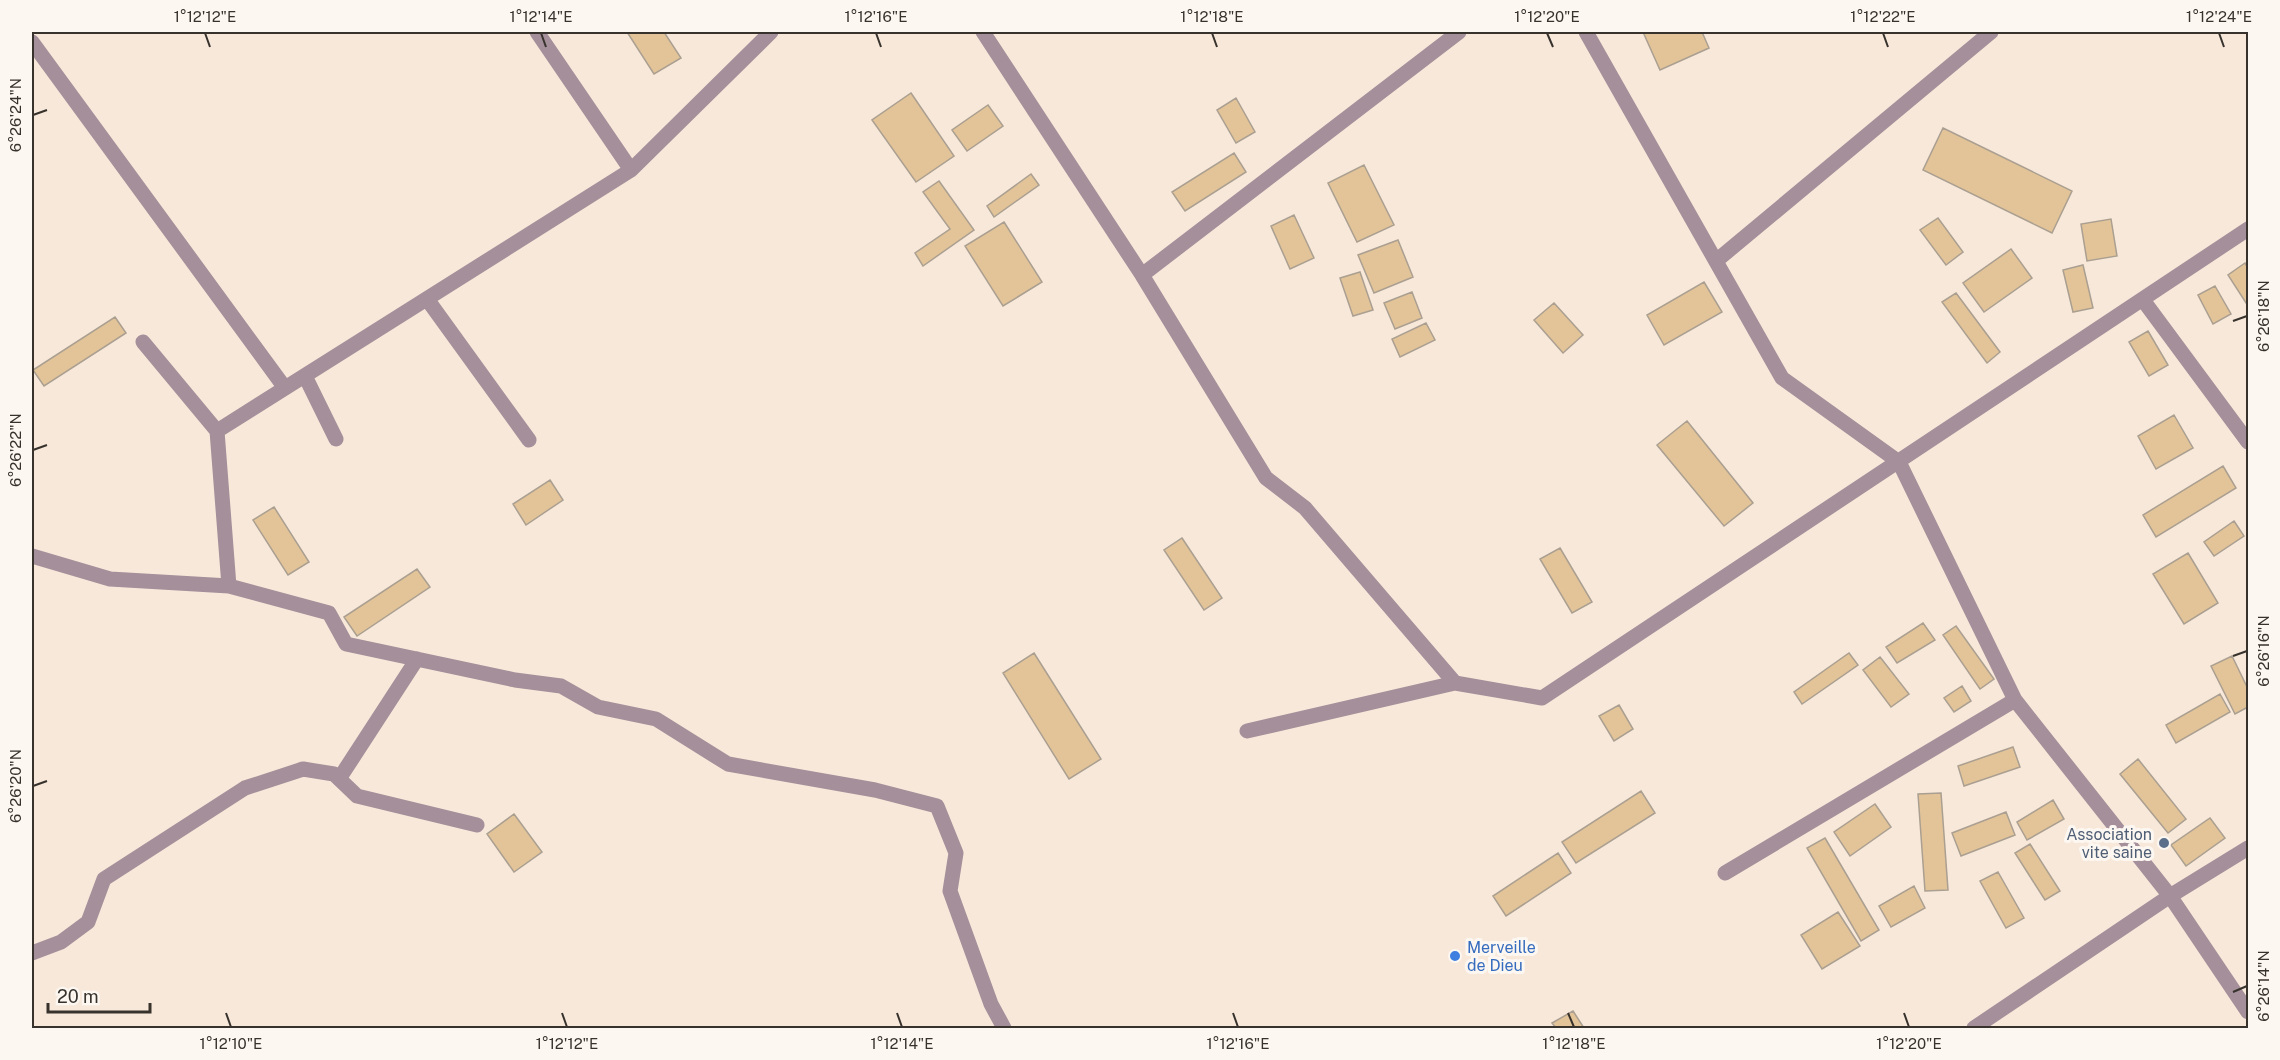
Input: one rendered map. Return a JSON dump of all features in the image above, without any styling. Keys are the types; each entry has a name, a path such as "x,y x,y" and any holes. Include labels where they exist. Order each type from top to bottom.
{"street":[{"path":"537,32 631,170"},
{"path":"217,431 631,170 771,32"},
{"path":"983,32 1142,275 1266,478 1305,508 1455,683"},
{"path":"1142,275 1459,32"},
{"path":"1586,32 1782,378 1899,462 2015,700 2170,896 2248,1012"},
{"path":"1716,261 1991,32"},
{"path":"32,42 285,388"},
{"path":"1247,731 1455,683 1542,698 2248,229"},
{"path":"427,299 529,440"},
{"path":"2143,300 2248,442"},
{"path":"143,342 217,431 228,586"},
{"path":"305,376 336,439"},
{"path":"32,555 110,579 228,586 329,613 346,644 515,680 561,686 598,707 656,719 728,764 875,790 937,806 956,853 950,891 991,1004 1004,1029"},
{"path":"339,779 417,659"},
{"path":"1725,873 2015,700"},
{"path":"32,953 61,942 88,922 104,879 245,788 303,768 334,774 357,796 477,825"},
{"path":"1974,1029 2170,896 2248,848"}],"building":[{"path":"627,32 664,32 681,58 654,74"},
{"path":"1643,32 1702,32 1709,48 1660,70"},
{"path":"911,93 954,156 916,182 872,120"},
{"path":"1236,98 1255,132 1236,143 1217,110"},
{"path":"988,105 1003,126 967,151 952,130"},
{"path":"1943,128 2072,191 2052,233 1923,170"},
{"path":"1234,153 1246,172 1185,211 1172,192"},
{"path":"1364,165 1394,225 1357,242 1328,183"},
{"path":"1031,174 1039,185 994,217 987,206"},
{"path":"939,181 974,230 923,266 915,253 950,229 923,192"},
{"path":"1294,215 1314,258 1290,269 1271,226"},
{"path":"1938,218 1963,252 1946,265 1920,230"},
{"path":"2111,219 2117,256 2087,261 2081,224"},
{"path":"1004,222 1042,282 1003,306 965,246"},
{"path":"1398,240 1413,277 1374,293 1358,255"},
{"path":"2011,249 2032,278 1984,312 1963,283"},
{"path":"2245,263 2248,268 2248,306 2228,275"},
{"path":"2083,265 2093,308 2073,312 2063,270"},
{"path":"1360,272 1373,310 1353,316 1340,278"},
{"path":"1704,282 1722,312 1664,345 1647,315"},
{"path":"2215,286 2231,314 2213,324 2198,295"},
{"path":"1412,292 1422,318 1395,329 1384,303"},
{"path":"1956,293 2000,352 1987,363 1942,302"},
{"path":"1554,303 1583,335 1563,353 1534,320"},
{"path":"115,317 126,333 44,386 33,370"},
{"path":"1426,323 1435,340 1400,357 1392,339"},
{"path":"2148,331 2168,365 2149,376 2129,342"},
{"path":"2174,415 2193,448 2156,469 2138,436"},
{"path":"1687,421 1753,503 1724,526 1657,445"},
{"path":"2223,466 2236,488 2156,537 2143,515"},
{"path":"550,480 563,500 526,525 513,504"},
{"path":"274,507 309,562 288,575 253,520"},
{"path":"2234,521 2244,536 2214,556 2204,542"},
{"path":"1182,538 1222,598 1204,610 1164,550"},
{"path":"1560,548 1592,602 1572,613 1540,559"},
{"path":"2188,553 2218,603 2184,624 2153,574"},
{"path":"417,569 430,587 357,636 344,617"},
{"path":"1923,623 1935,640 1897,663 1886,647"},
{"path":"1956,626 1994,679 1980,689 1943,635"},
{"path":"1034,653 1101,759 1069,779 1003,673"},
{"path":"1849,653 1858,665 1802,704 1794,692"},
{"path":"2232,656 2248,689 2248,707 2235,714 2211,666"},
{"path":"1880,657 1909,694 1891,707 1863,670"},
{"path":"1962,686 1971,701 1954,712 1944,698"},
{"path":"2220,694 2230,712 2176,743 2166,725"},
{"path":"1619,705 1633,729 1614,741 1599,716"},
{"path":"2013,747 2020,767 1964,786 1958,766"},
{"path":"2138,759 2186,819 2168,833 2120,774"},
{"path":"1641,791 1655,813 1576,863 1562,842"},
{"path":"1941,793 1948,890 1925,891 1918,794"},
{"path":"2053,800 2064,819 2027,840 2017,822"},
{"path":"1875,804 1891,827 1850,856 1834,832"},
{"path":"2006,812 2015,835 1961,856 1952,833"},
{"path":"514,814 542,852 514,872 487,834"},
{"path":"2210,818 2225,838 2186,866 2171,845"},
{"path":"1825,838 1879,930 1861,941 1807,848"},
{"path":"2030,844 2060,891 2045,900 2015,853"},
{"path":"1558,853 1571,873 1506,916 1493,896"},
{"path":"1998,872 2024,918 2006,928 1980,881"},
{"path":"1914,886 1925,908 1891,927 1879,906"},
{"path":"1838,912 1860,946 1822,969 1801,935"},
{"path":"1573,1011 1584,1028 1556,1028 1552,1023"}],"place":[{"name":"Association vite saine","path":"2164,843"},
{"name":"Merveille de Dieu","path":"1455,956"}]}
